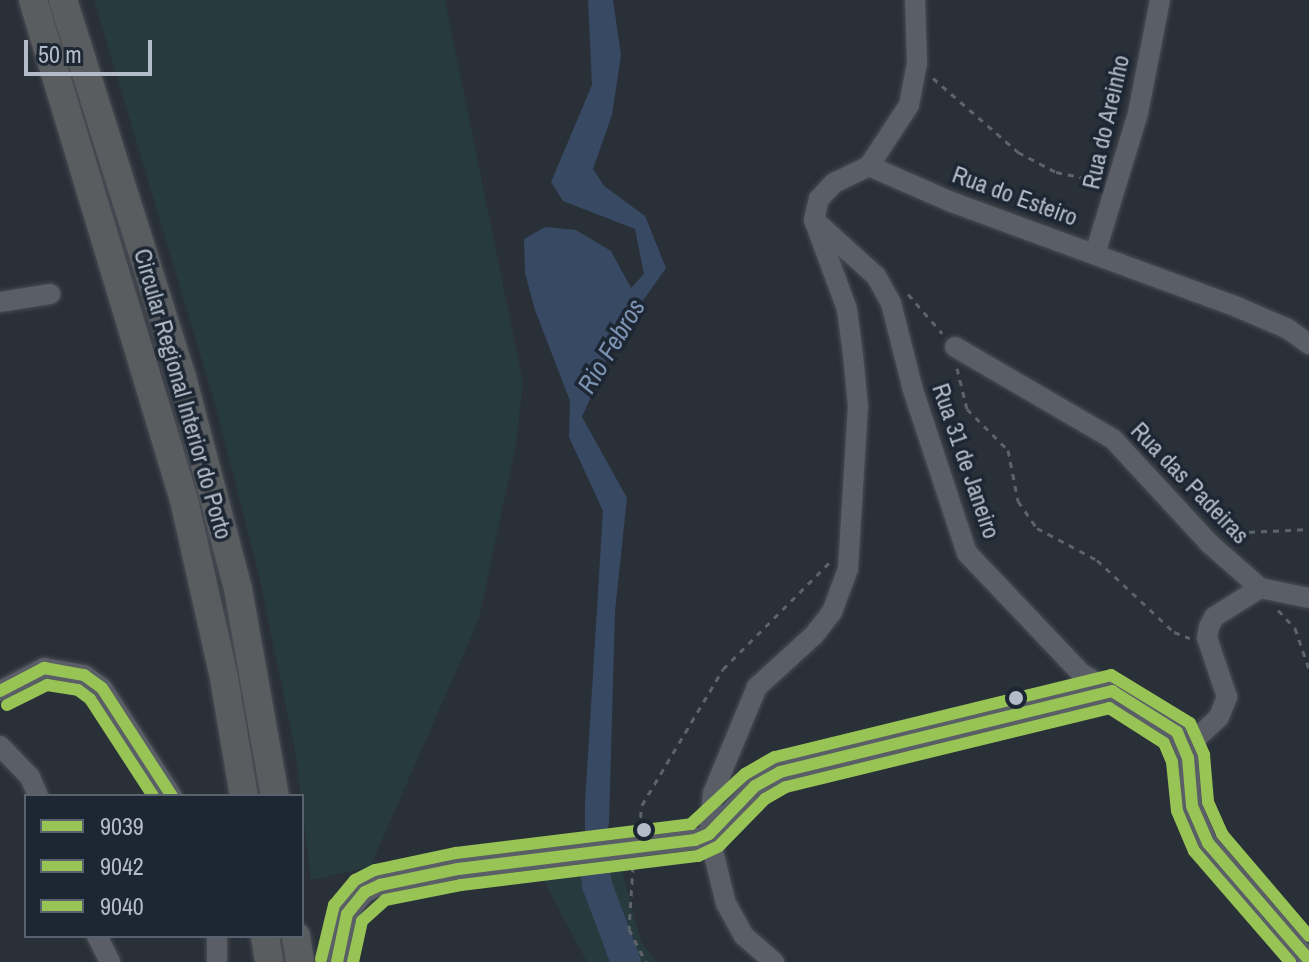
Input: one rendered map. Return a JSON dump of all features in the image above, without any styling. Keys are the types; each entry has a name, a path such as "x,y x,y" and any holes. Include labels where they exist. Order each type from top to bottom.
{"highway":[{"name":"Circular Regional Interior do Porto","path":"33,0 180,487 213,624 244,794"},
{"name":"Circular Regional Interior do Porto","path":"63,0 182,377 254,668 275,794"},
{"path":"265,938 269,962"},
{"path":"296,938 300,962"}],"street":[{"path":"774,962 734,920 709,834 713,793 737,725 757,687 832,612 848,569 853,536 858,406 847,309 814,220 819,199 834,183 869,166 909,105 917,63 915,0"},
{"name":"Rua do Areinho","path":"1095,254 1119,185 1160,0"},
{"name":"Rua do Esteiro","path":"869,166 1237,307 1288,329 1309,344"},
{"name":"Rua 31 de Janeiro","path":"814,220 876,276 891,303 913,390 967,553 1081,673 1170,724 1186,748"},
{"path":"0,302 50,294"},
{"name":"Rua das Padeiras","path":"955,347 1113,439 1202,535 1260,588"},
{"path":"1309,598 1260,588 1214,617 1209,643 1227,697 1224,707 1186,748 1192,806 1208,843 1309,960"},
{"path":"0,691 44,668 84,675 102,688 171,794"},
{"path":"337,962 347,914 365,892 380,885 458,869 609,852 709,834 755,786 780,772 1112,691"},
{"path":"0,746 30,777 37,794"},
{"path":"98,938 110,962"},
{"path":"217,938 217,962"}],"path":[{"path":"917,63 1018,152 1056,172 1119,185"},
{"path":"955,347 967,409 1008,450 1018,501 1037,528 1097,560 1174,632 1209,643"},
{"path":"1202,535 1309,529"},
{"path":"638,832 642,805 723,669 744,644 793,605 853,536"},
{"path":"1260,588 1295,628 1309,669"},
{"path":"634,864 629,929 646,962"}],"green space":[{"path":"94,0 445,0 523,383 516,444 479,619 370,867 311,880 304,794 300,794 295,750 259,575 214,400"},
{"path":"612,834 641,942 656,962 587,962 527,849"}],"water":[{"path":"588,0 613,0 621,55 612,115 593,169 604,186 645,216 666,268 617,337 582,417 627,498 615,611 609,823 597,885 585,838 585,803 603,511 569,437 570,401 535,310 525,273 524,239 545,227 576,230 611,251 631,288 644,274 635,229 563,201 551,182 592,85"}],"waterway":[{"name":"Rio Febros","path":"592,845 597,885 626,962"}],"transit line":[{"name":"9039","path":"0,691 44,668 84,675 102,688 171,794"},
{"name":"9040","path":"321,959 334,905 355,880 375,870 456,853 691,824 745,774 775,757 1111,675 1190,723 1204,755 1208,802 1222,834 1309,936"},
{"name":"9042","path":"7,705 47,685 78,690 90,699 152,794"},
{"name":"9039","path":"337,962 347,914 365,892 380,885 458,869 695,840 709,834 755,786 780,772 1112,691 1177,732 1188,758 1192,806 1208,843 1309,960"},
{"name":"9042","path":"353,962 362,921 385,900 461,885 698,856 719,846 765,799 786,787 1109,708 1164,743 1172,762 1177,811 1194,851 1290,962"}]}
